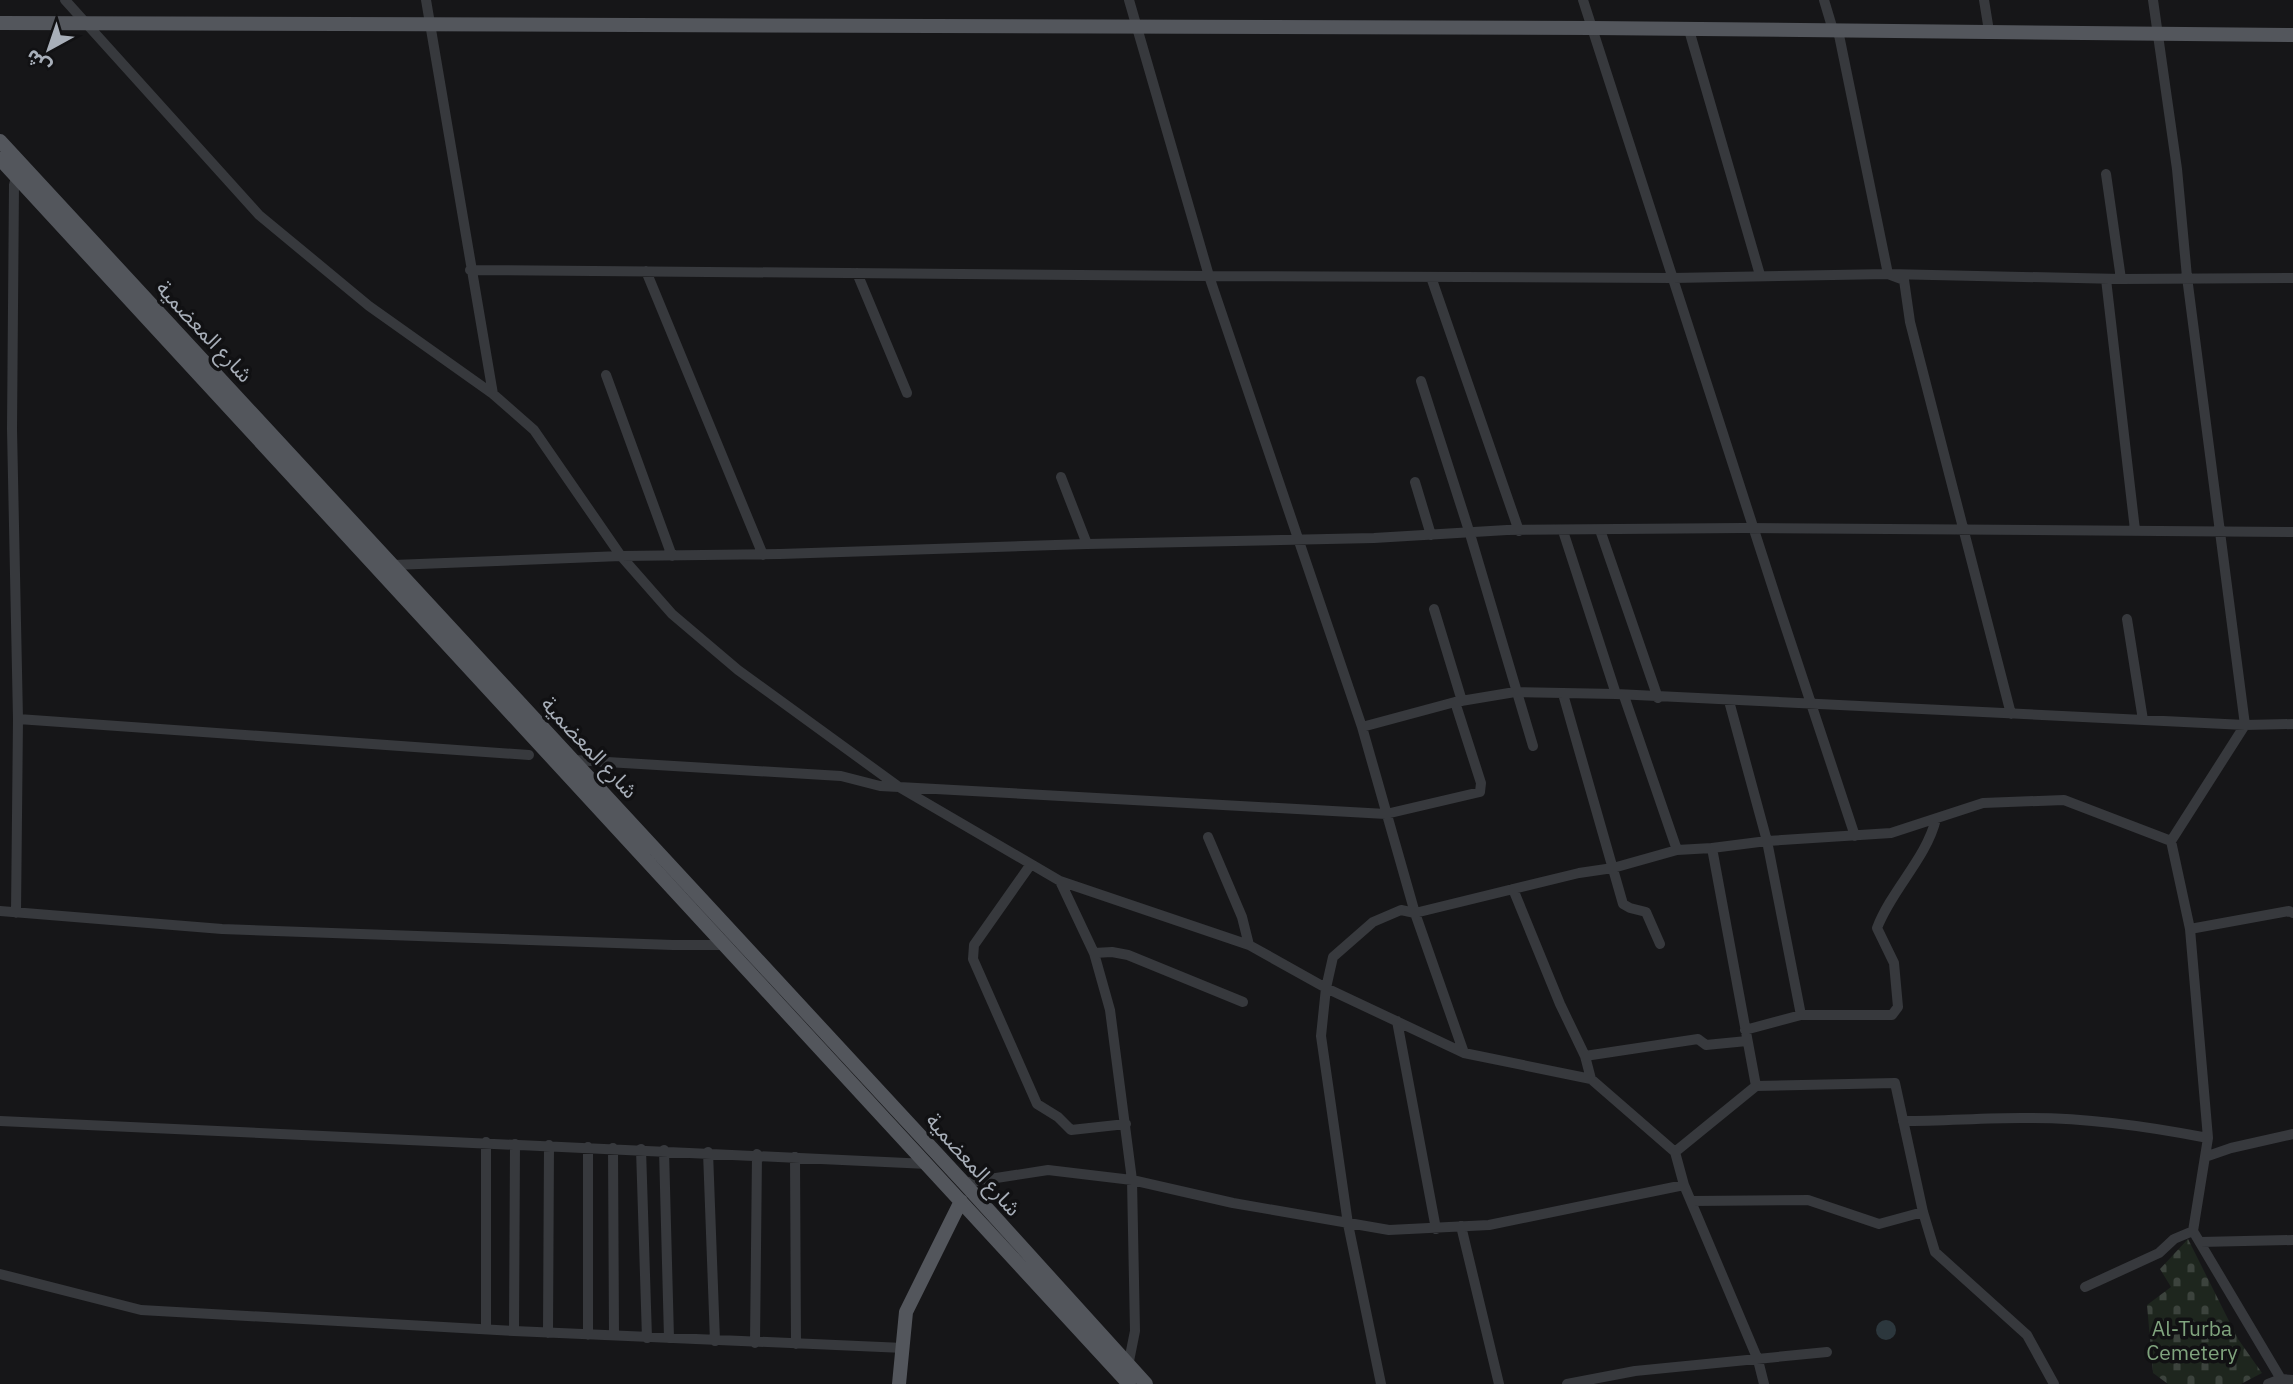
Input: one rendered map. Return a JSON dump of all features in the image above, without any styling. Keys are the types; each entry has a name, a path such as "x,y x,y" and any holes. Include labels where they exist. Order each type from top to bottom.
{"main road":[{"path":"0,23 1592,28 2293,35"},
{"name":"شارع المعضمية","path":"0,141 18,177"},
{"name":"شارع المعضمية","path":"0,159 372,552 726,945 961,1200 1140,1383"},
{"name":"شارع المعضمية","path":"372,552 393,565 574,760 964,1183 1128,1366 1140,1383"},
{"path":"899,1384 906,1312 961,1200"}],"street":[{"path":"65,0 259,215 369,306 493,394 534,430 621,556 672,614 738,670 899,787 1060,881 1249,946 1326,988 1464,1053 1591,1079 1675,1152 1684,1185 1758,1360 1764,1384"},
{"path":"426,0 493,394"},
{"path":"1129,0 1209,276 1362,727 1415,913 1464,1053"},
{"path":"1583,0 1855,836"},
{"path":"1824,0 1833,30 1839,35 1888,274"},
{"path":"1984,0 1989,32"},
{"path":"2153,0 2178,169 2187,277 2245,725 2171,841 2190,929 2208,1138 2193,1231 2281,1379"},
{"path":"1689,30 1760,275"},
{"path":"2106,174 2121,279"},
{"path":"0,184 18,177 12,429 18,719 16,913"},
{"path":"470,270 1431,277 1673,278 1888,274 2106,279 2293,278"},
{"path":"646,271 763,555"},
{"path":"857,273 908,393"},
{"path":"1888,274 1904,280 1910,321 2011,714"},
{"path":"1431,277 1519,531"},
{"path":"2106,279 2135,530"},
{"path":"606,375 673,555"},
{"path":"1421,381 1470,534 1532,746"},
{"path":"1061,477 1087,544"},
{"path":"1415,482 1431,535"},
{"path":"393,565 621,556 763,555 1298,540 1519,531 1754,528 2293,532"},
{"path":"1600,530 1658,698"},
{"path":"1563,531 1677,850"},
{"path":"574,760 841,776 880,786 1386,814 1480,792 1481,783 1434,609"},
{"path":"2127,619 2143,720"},
{"path":"1362,727 1458,701 1515,692 2245,725 2293,724"},
{"path":"1563,694 1623,904 1646,912 1660,944"},
{"path":"1729,701 1767,841 1801,1014"},
{"path":"18,719 529,755"},
{"path":"1381,1384 1348,1224 1321,1036 1326,988 1333,957 1373,922 1401,910 1415,913 1579,873 1613,868 1677,850 1891,833 1983,803 2064,800 2171,841"},
{"path":"1585,1056 1698,1039 1706,1045 1746,1035 1801,1014 1896,1013 1898,1007 1894,964 1877,928 1885,908 1931,838 1936,819"},
{"path":"1208,837 1242,917 1249,946"},
{"path":"1712,848 1756,1086"},
{"path":"1031,864 974,944 973,959 1037,1104 1058,1117 1071,1130 1126,1124"},
{"path":"1060,881 1094,953 1110,1010 1126,1124 1132,1180 1135,1331 1128,1366"},
{"path":"1513,888 1560,1004 1585,1056 1591,1079"},
{"path":"0,911 222,929 726,945"},
{"path":"2190,929 2289,911 2293,913"},
{"path":"1094,953 1128,955 1243,1002"},
{"path":"1397,1021 1436,1229"},
{"path":"1675,1152 1756,1086 1895,1083 1923,1212 1935,1252 2027,1335 2054,1384"},
{"path":"1903,1121 2022,1118 2081,1121 2174,1131 2208,1138"},
{"path":"0,1121 928,1164"},
{"path":"2205,1157 2231,1148 2293,1134"},
{"path":"486,1142 486,1329"},
{"path":"514,1331 515,1144"},
{"path":"548,1333 549,1145"},
{"path":"588,1147 588,1335"},
{"path":"613,1148 614,1335"},
{"path":"641,1149 647,1338"},
{"path":"664,1150 669,1338"},
{"path":"708,1152 715,1341"},
{"path":"755,1343 757,1154"},
{"path":"795,1157 796,1344"},
{"path":"964,1183 1048,1170 1132,1180 1233,1203 1389,1230 1489,1225 1684,1185"},
{"path":"1691,1201 1808,1200 1879,1224 1923,1212"},
{"path":"1461,1226 1499,1384"},
{"path":"2085,1287 2159,1253 2174,1239 2193,1231"},
{"path":"2200,1242 2293,1240"},
{"path":"0,1274 141,1310 647,1338 904,1348"},
{"path":"1567,1384 1635,1371 1827,1352"},
{"path":"2268,1384 2281,1379 2293,1380"}],"green space":[{"name":"Al-Turba Cemetery","path":"2188,1239 2238,1339 2262,1373 2241,1384 2168,1384 2153,1373 2147,1305 2171,1287 2160,1269"}],"shaded area":[{"path":"1886,1320 1893,1323 1896,1330 1893,1337 1886,1340 1879,1337 1876,1330 1879,1323"}]}
